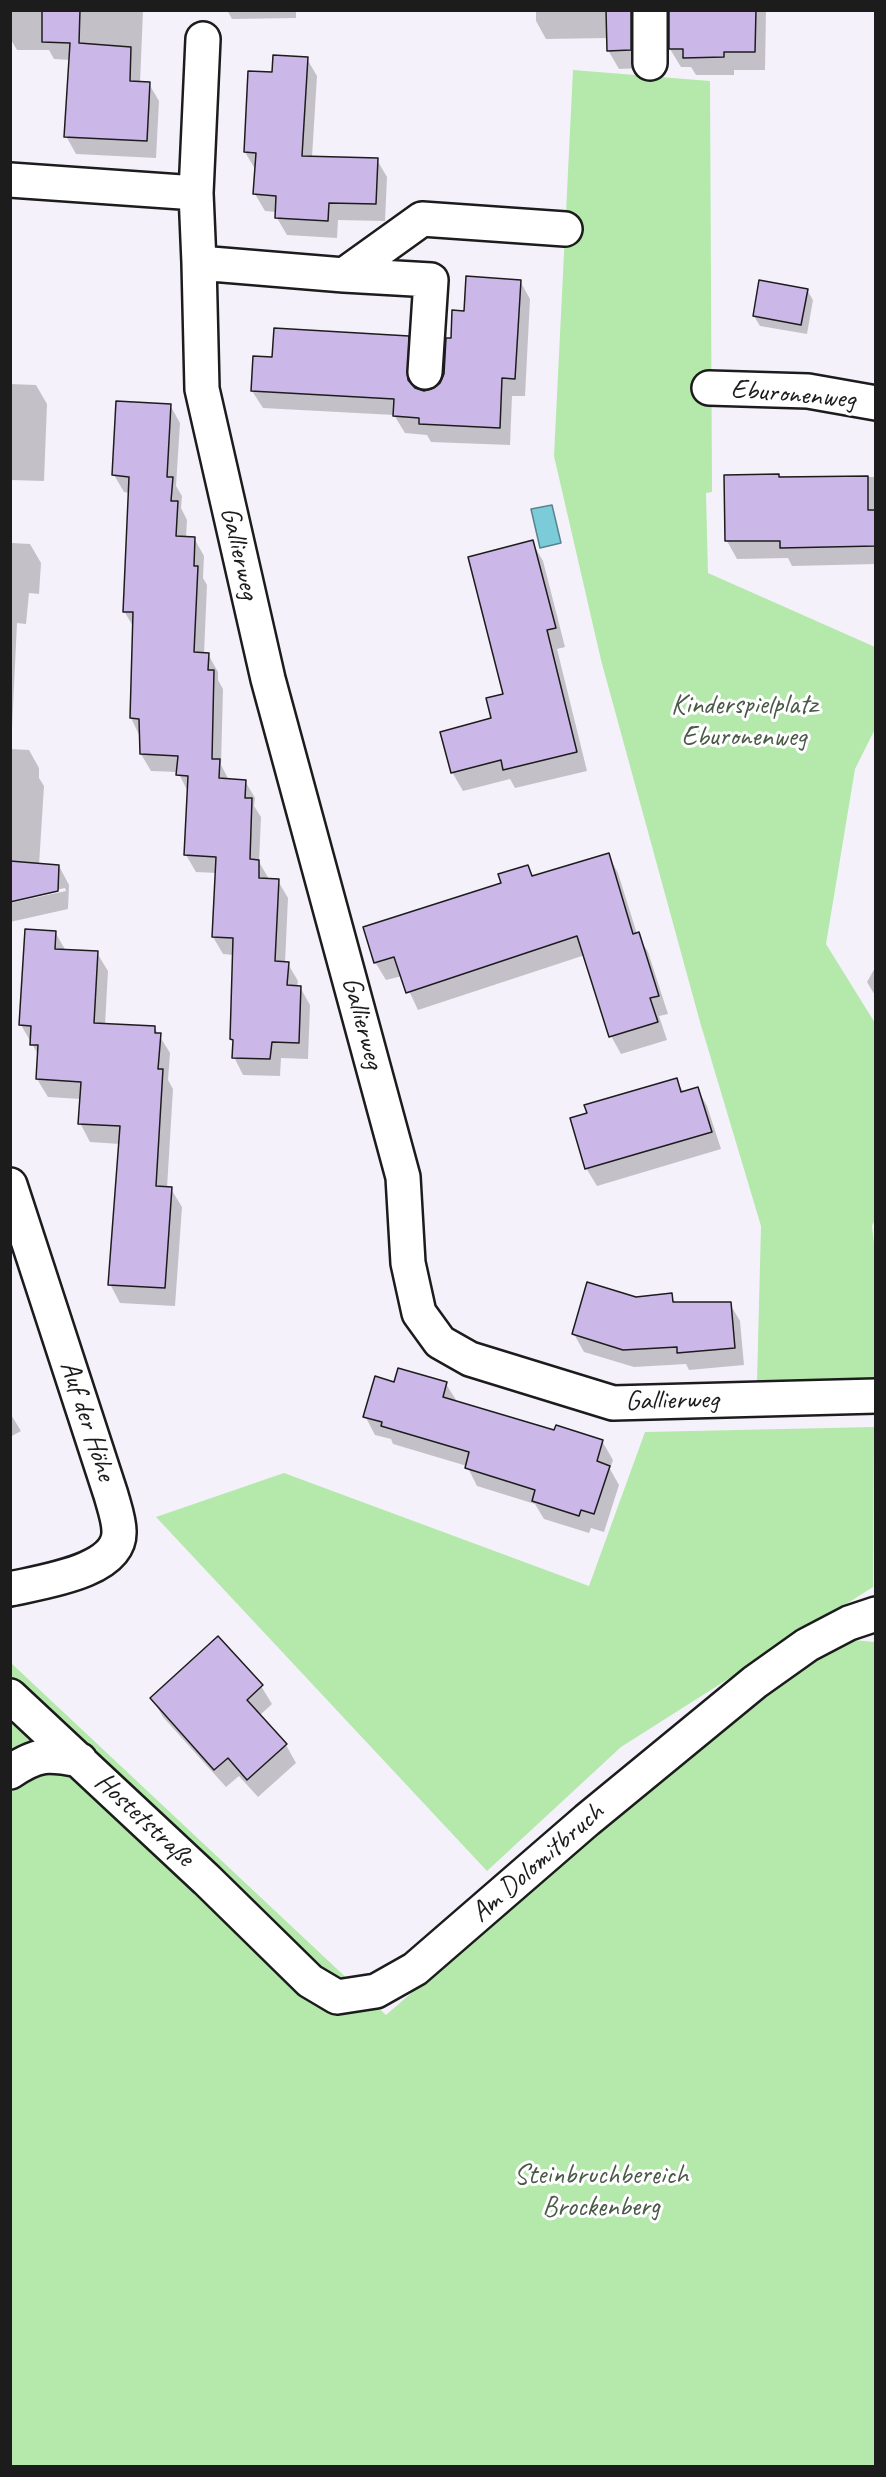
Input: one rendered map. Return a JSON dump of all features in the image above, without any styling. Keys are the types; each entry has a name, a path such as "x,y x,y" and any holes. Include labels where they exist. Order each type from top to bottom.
{"street":[{"path":"650,10 650,63"},
{"name":"Gallierweg","path":"203,39 196,193 202,389 268,679 403,1177 408,1263 419,1313 440,1342 470,1359 613,1403 876,1396"},
{"path":"10,180 196,193"},
{"path":"344,275 422,219 565,229"},
{"path":"199,263 431,280 425,372"},
{"name":"Eburonenweg","path":"710,388 808,391 876,403"},
{"name":"Auf der Höhe","path":"10,1185 111,1495 120,1533 113,1553 97,1565 10,1589"},
{"name":"Am Dolomitbruch","path":"207,1880 310,1981 338,1996 376,1991 415,1969 587,1820 755,1682 807,1645 849,1623 876,1614"},
{"name":"Hostetstraße","path":"10,1696 207,1880"},
{"name":"Hostetstraße","path":"10,1772 30,1758 52,1755 80,1760"}],"green space":[{"name":"Kinderspielplatz Eburonenweg","path":"573,70 710,81 712,492 706,493 708,573 875,647 875,729 855,769 826,944 875,1023 876,1217 872,1226 876,1261 875,1380 757,1381 761,1226 700,1022 601,660 554,456"},
{"path":"874,1427 873,1587 621,1747 487,1871 156,1517 284,1473 589,1586 645,1432"},
{"name":"Steinbruchbereich Brockenberg","path":"853,1640 875,1642 875,2466 11,2466 10,1662 386,2015 754,1696 803,1664"}],"water":[{"path":"552,505 561,543 540,548 531,509"}],"building":[{"path":"42,10 80,10 79,43 131,47 130,81 150,82 147,141 64,137 70,43 42,42"},
{"path":"606,10 631,10 631,50 607,51"},
{"path":"669,10 756,10 755,52 724,52 724,57 683,58 683,49 669,49"},
{"path":"273,55 308,57 302,156 378,158 376,204 329,203 328,221 275,218 276,196 253,194 256,153 244,152 248,71 272,72"},
{"path":"466,276 521,280 515,379 502,378 500,428 419,424 419,418 393,416 394,399 251,391 253,356 272,357 274,328 409,336 408,380 415,388 424,391 434,388 440,383 444,374 446,338 451,338 452,310 464,311"},
{"path":"759,280 808,289 801,325 753,316"},
{"path":"116,401 171,404 167,477 173,477 171,501 178,501 176,536 195,537 194,566 198,566 194,652 209,653 208,670 214,670 212,759 220,759 219,778 246,780 245,798 252,798 250,859 259,860 259,878 279,879 275,961 289,962 287,985 301,986 299,1043 272,1042 270,1059 232,1058 233,1040 230,1039 233,938 212,937 216,857 184,855 188,776 176,775 178,756 140,754 139,719 130,718 133,612 123,612 129,477 112,475"},
{"path":"779,474 779,477 868,476 868,510 876,510 876,546 780,548 780,541 725,541 724,475"},
{"path":"533,540 556,628 547,630 577,752 503,770 501,760 451,773 440,732 491,718 486,698 503,694 468,557"},
{"path":"609,853 633,934 639,932 659,996 650,998 658,1022 609,1037 577,936 406,993 394,957 374,963 363,927 501,883 498,874 528,865 532,876"},
{"path":"10,861 59,865 58,891 10,902"},
{"path":"25,929 56,931 55,949 98,951 94,1023 155,1026 155,1033 161,1033 158,1069 163,1069 156,1186 172,1187 165,1288 108,1285 120,1126 78,1124 81,1082 36,1079 38,1045 30,1045 31,1026 19,1025"},
{"path":"677,1078 681,1092 698,1087 712,1132 585,1169 570,1118 587,1113 584,1105"},
{"path":"587,1282 636,1297 672,1293 673,1302 731,1302 735,1348 677,1353 677,1347 623,1350 572,1334"},
{"path":"398,1368 447,1382 443,1397 554,1430 556,1425 603,1440 597,1461 610,1466 594,1514 581,1510 579,1516 532,1501 535,1490 465,1468 469,1452 381,1426 382,1422 363,1417 375,1376 394,1382"},
{"path":"218,1636 263,1685 247,1700 287,1744 247,1780 228,1758 214,1770 150,1698"}]}
